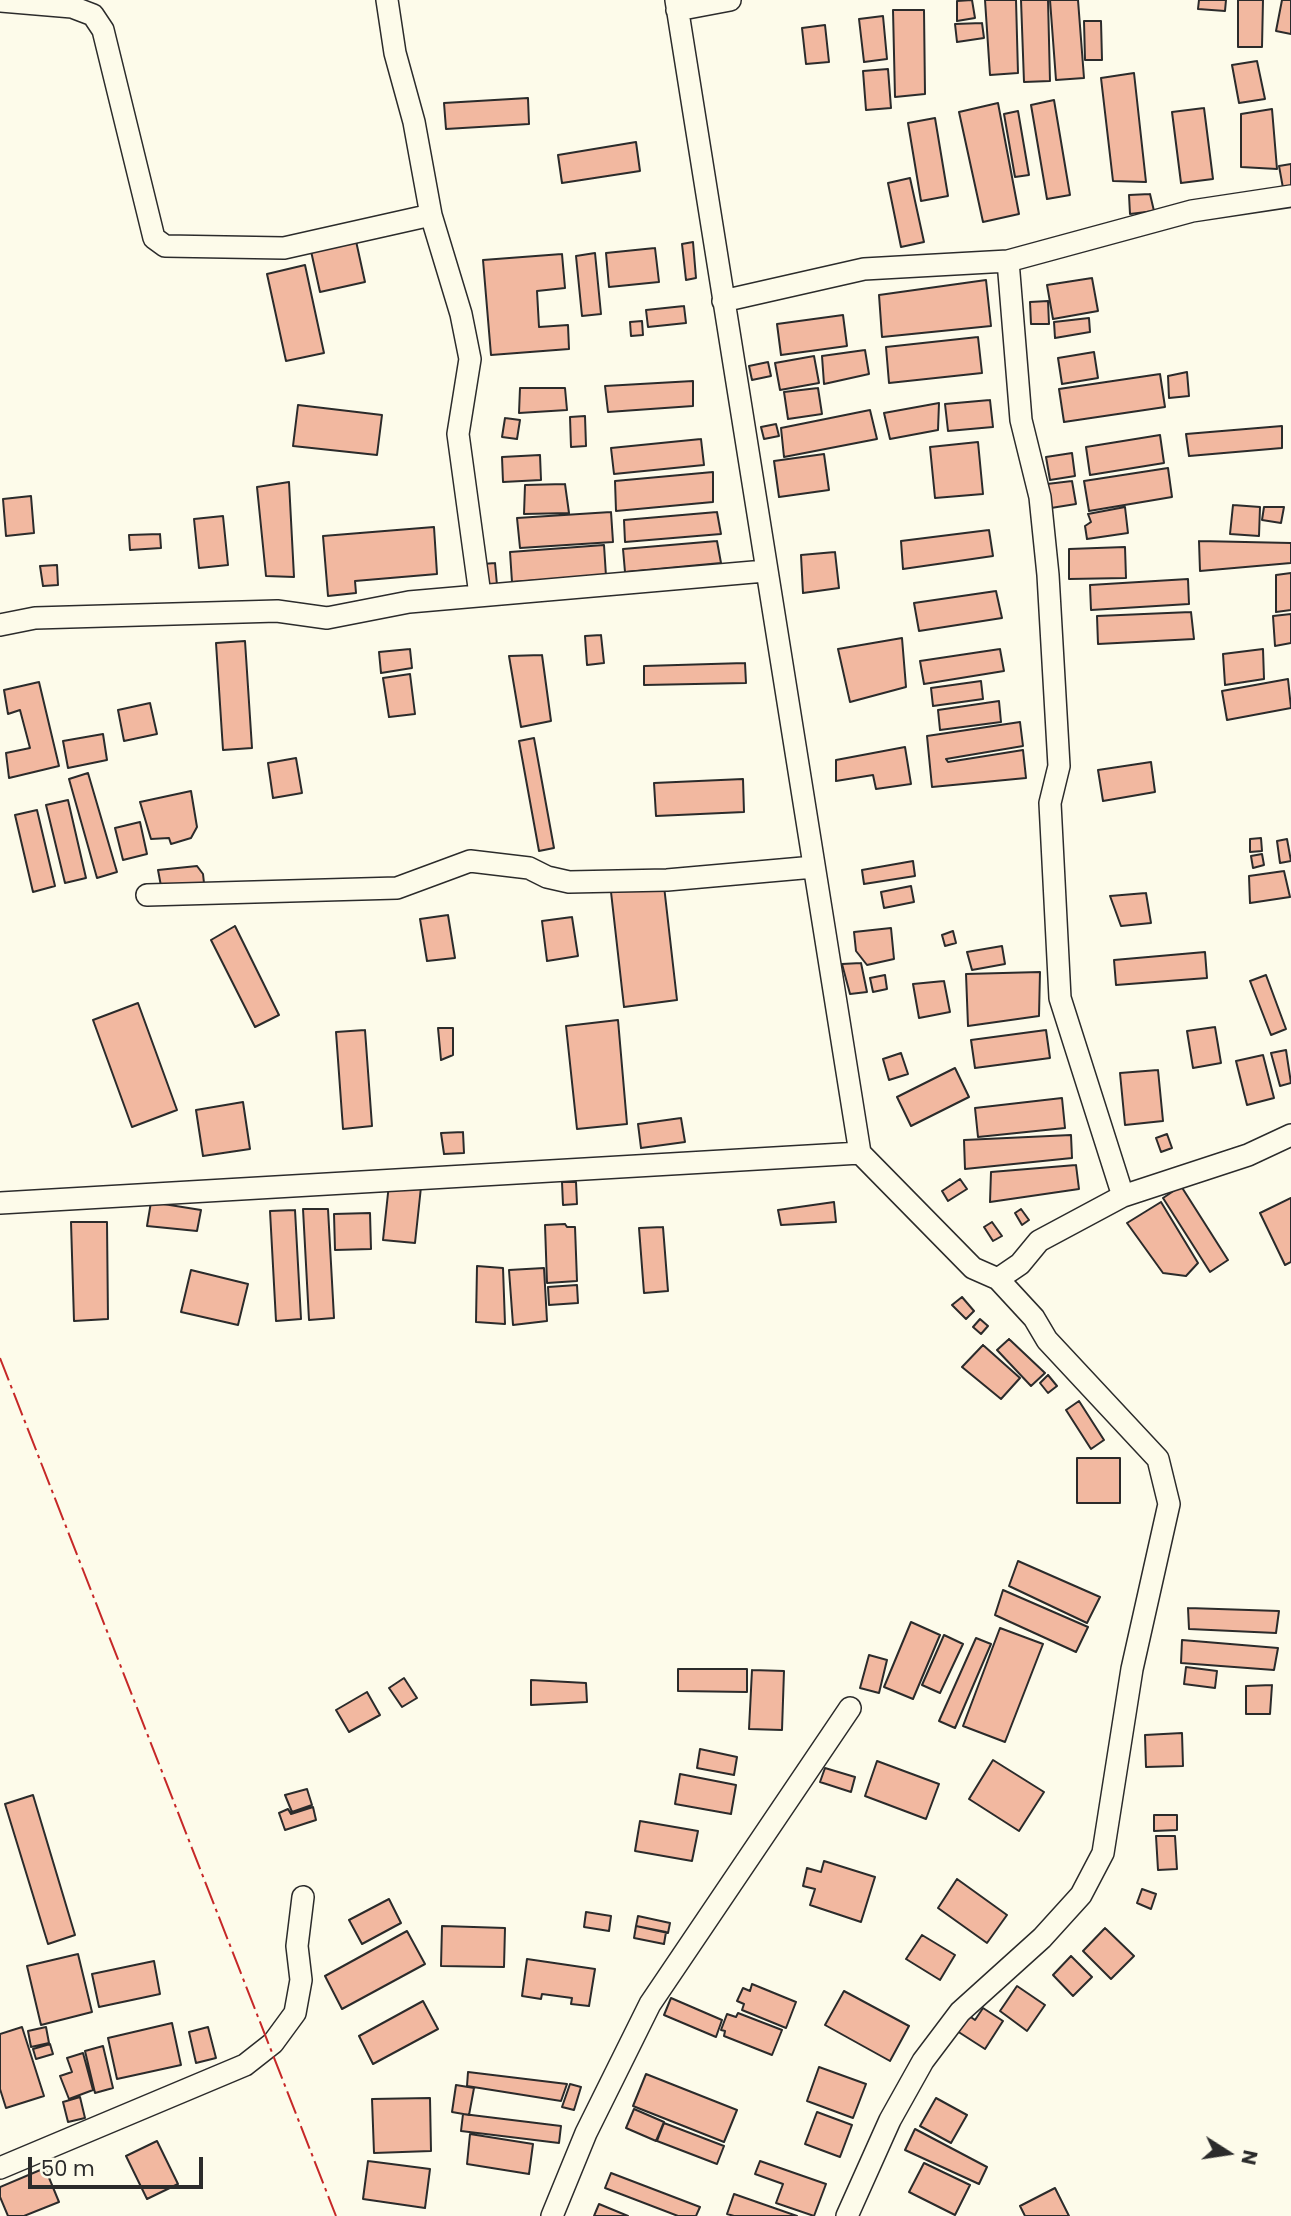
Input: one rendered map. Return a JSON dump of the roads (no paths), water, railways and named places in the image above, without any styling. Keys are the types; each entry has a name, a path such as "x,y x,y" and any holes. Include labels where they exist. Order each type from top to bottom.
{"street":[{"path":"387,0 394,53 414,122 431,215 461,314 470,359 458,434 480,595"},
{"path":"730,0 677,5 765,571 860,1153 973,1268 998,1279 1034,1318 1047,1340 1158,1459 1169,1504 1132,1669 1103,1853 1081,1895 1042,1938 960,2012 923,2061 890,2119 847,2216"},
{"path":"0,2 72,7 93,16 103,30 155,238 165,246 284,248 431,215"},
{"path":"723,301 864,269 1008,261 1192,211 1291,197"},
{"path":"1008,261 1021,420 1040,497 1048,575 1059,766 1050,803 1060,998 1124,1196"},
{"path":"0,625 35,618 277,611 327,618 409,602 765,571"},
{"path":"148,895 397,888 470,861 529,868 547,877 569,882 667,880 814,867"},
{"path":"998,1279 1020,1264 1040,1241 1124,1196 1248,1155 1291,1135"},
{"path":"0,1203 860,1153"},
{"path":"552,2216 586,2133 650,2004 850,1707"},
{"path":"0,2168 246,2065 273,2043 295,2013 301,1980 297,1946 303,1897"}]}
